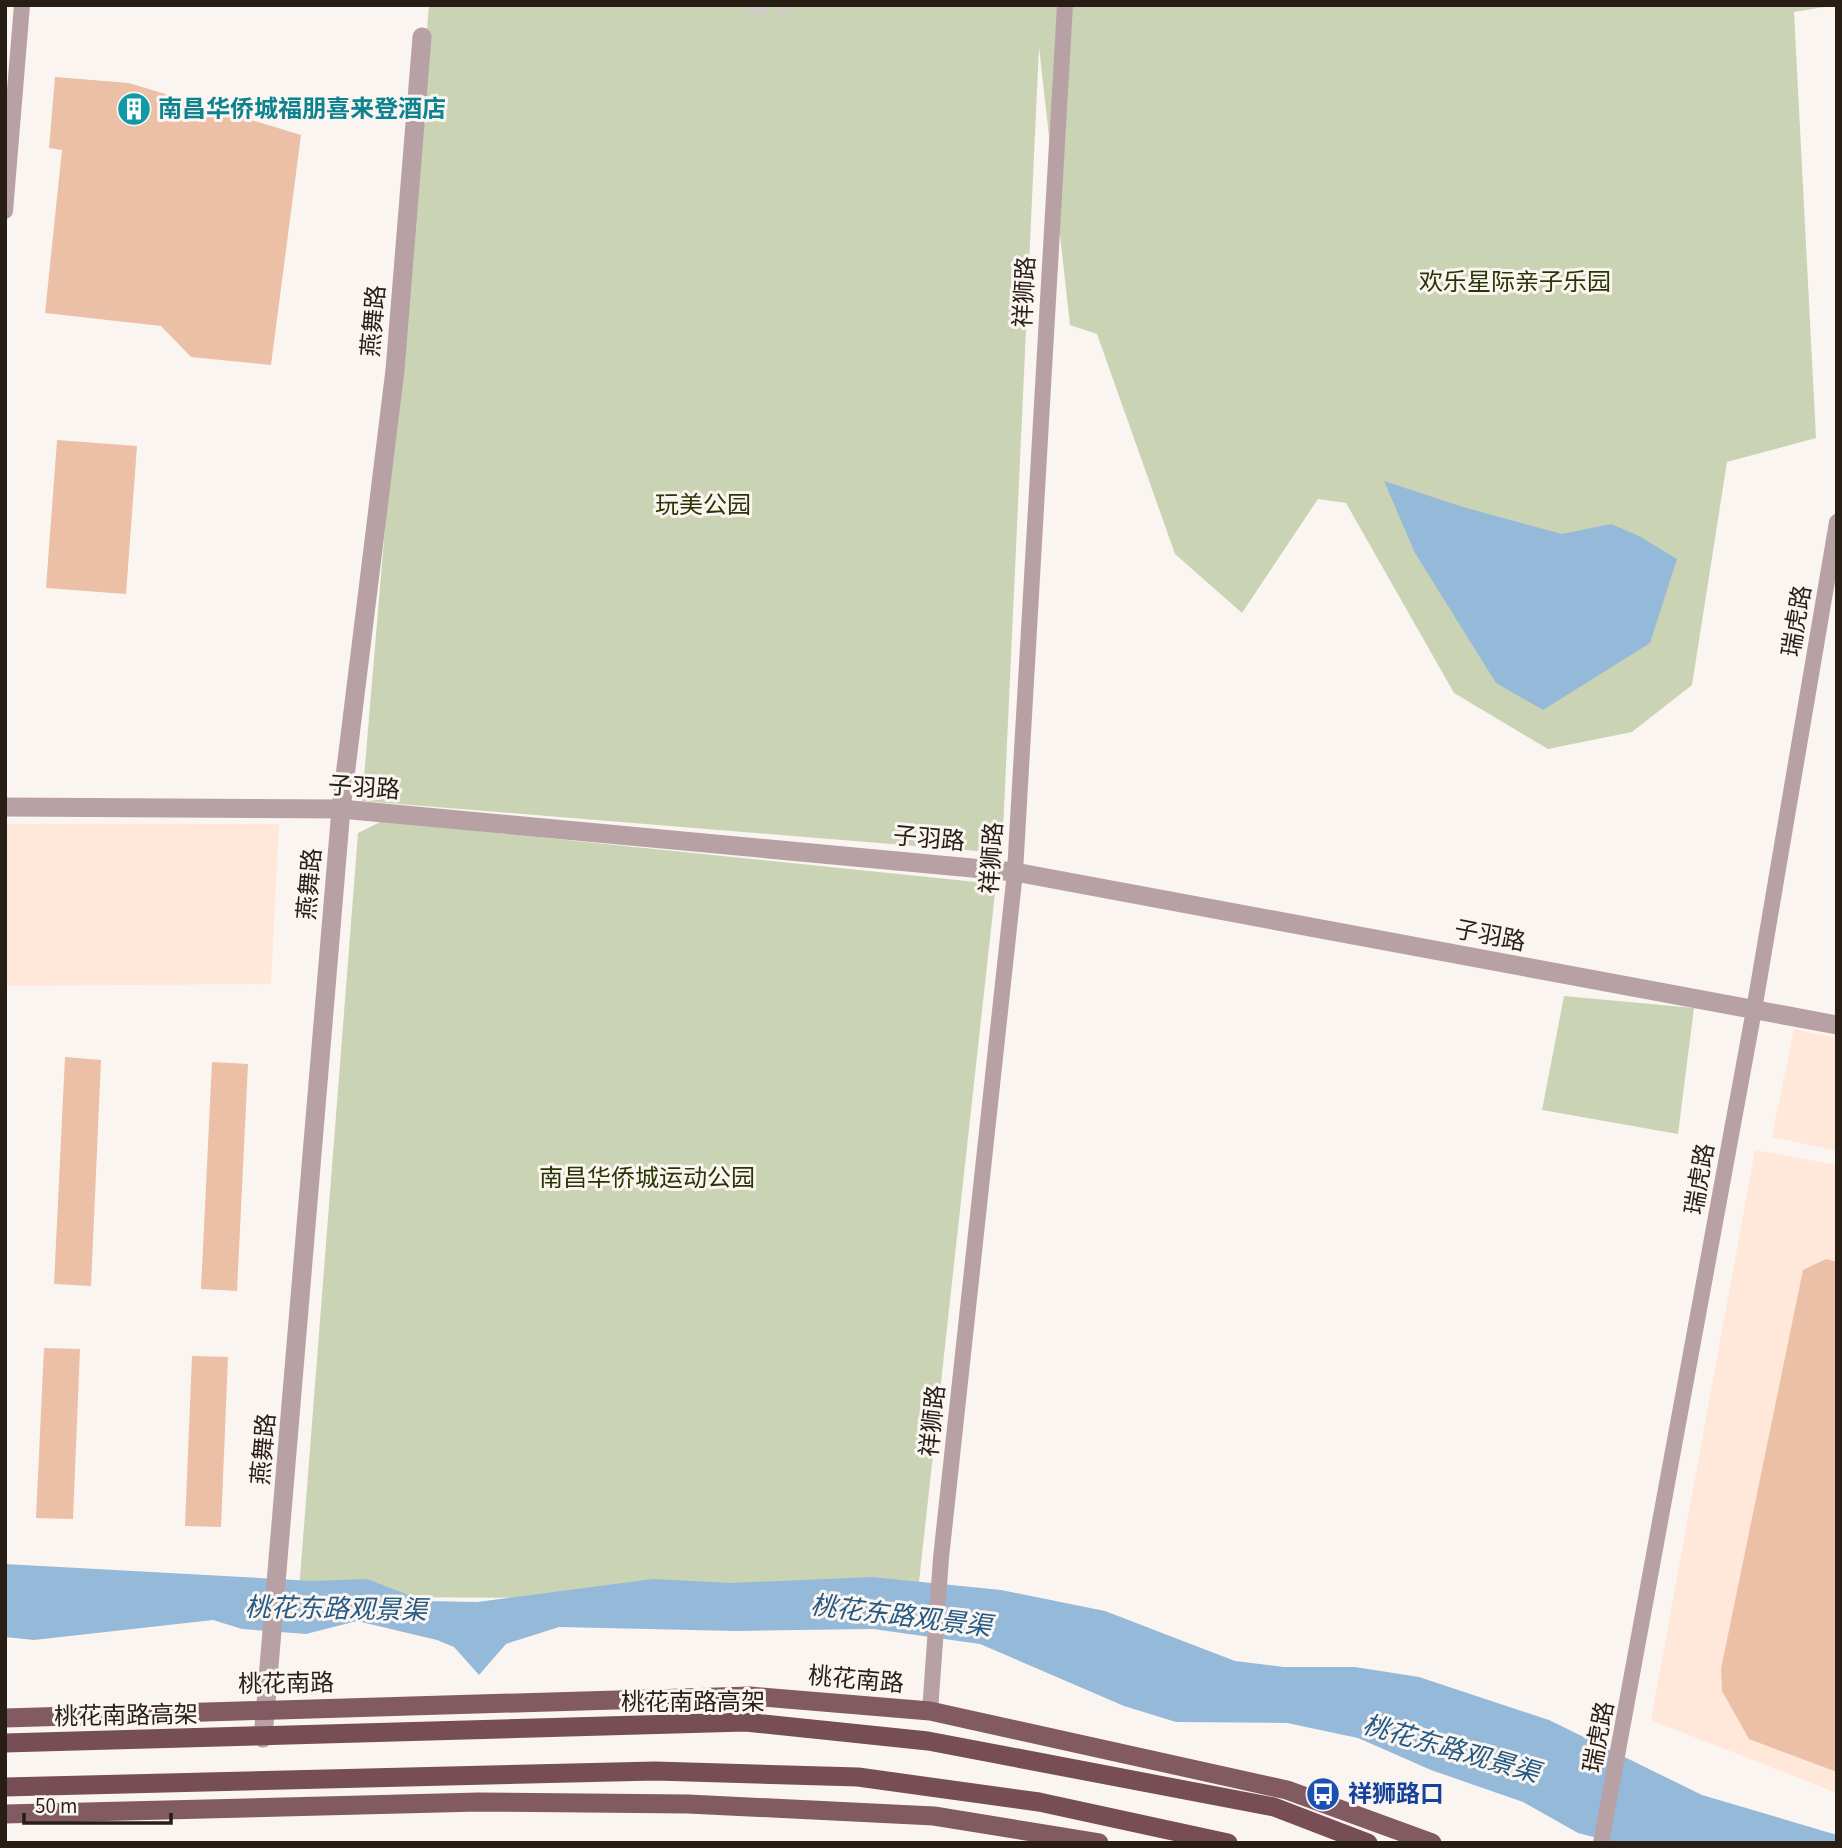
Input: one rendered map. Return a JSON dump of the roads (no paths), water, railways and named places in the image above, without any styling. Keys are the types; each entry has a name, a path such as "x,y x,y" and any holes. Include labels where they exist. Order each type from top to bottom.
{"highway":[{"name":"桃花南路高架","path":"5,1743 262,1738 745,1722 928,1741 1261,1804 1368,1843"},
{"path":"5,1787 655,1771 858,1777 1039,1801 1228,1843"}],"main road":[{"name":"桃花南路","path":"5,1718 750,1696 930,1711 1287,1790 1432,1843"},
{"path":"5,1814 479,1802 688,1804 934,1815 1100,1843"}],"street":[{"path":"5,211 22,5"},
{"name":"祥狮路","path":"930,1711 941,1558 1015,872 1065,5"},
{"name":"燕舞路","path":"262,1738 279,1566 341,809 395,370 422,37"},
{"name":"瑞虎路","path":"1601,1843 1754,1010 1837,522"},
{"name":"子羽路","path":"5,807 341,809 1015,872 1837,1025"}],"water":[{"path":"1384,481 1463,507 1562,534 1611,524 1639,536 1677,559 1650,643 1543,710 1496,683 1415,553"},
{"name":"桃花东路观景渠","path":"5,1564 313,1581 367,1579 424,1601 477,1602 653,1579 731,1583 872,1577 1001,1590 1105,1611 1235,1661 1284,1667 1355,1667 1419,1677 1549,1720 1702,1795 1837,1835 1837,1843 1617,1843 1578,1833 1523,1802 1431,1770 1358,1738 1287,1723 1176,1722 1124,1706 980,1644 873,1629 736,1631 559,1627 506,1644 479,1675 454,1647 437,1640 357,1621 306,1634 242,1629 213,1620 34,1640 5,1637"}],"tunnel":[{"path":"749,5 787,5"}],"place":[{"name":"南昌华侨城福朋喜来登酒店","path":"134,109"},
{"name":"祥狮路口","path":"1323,1794"}],"park label":[{"name":"欢乐星际亲子乐园","path":"1515,282"},
{"name":"玩美公园","path":"703,505"},
{"name":"南昌华侨城运动公园","path":"647,1178"}]}
